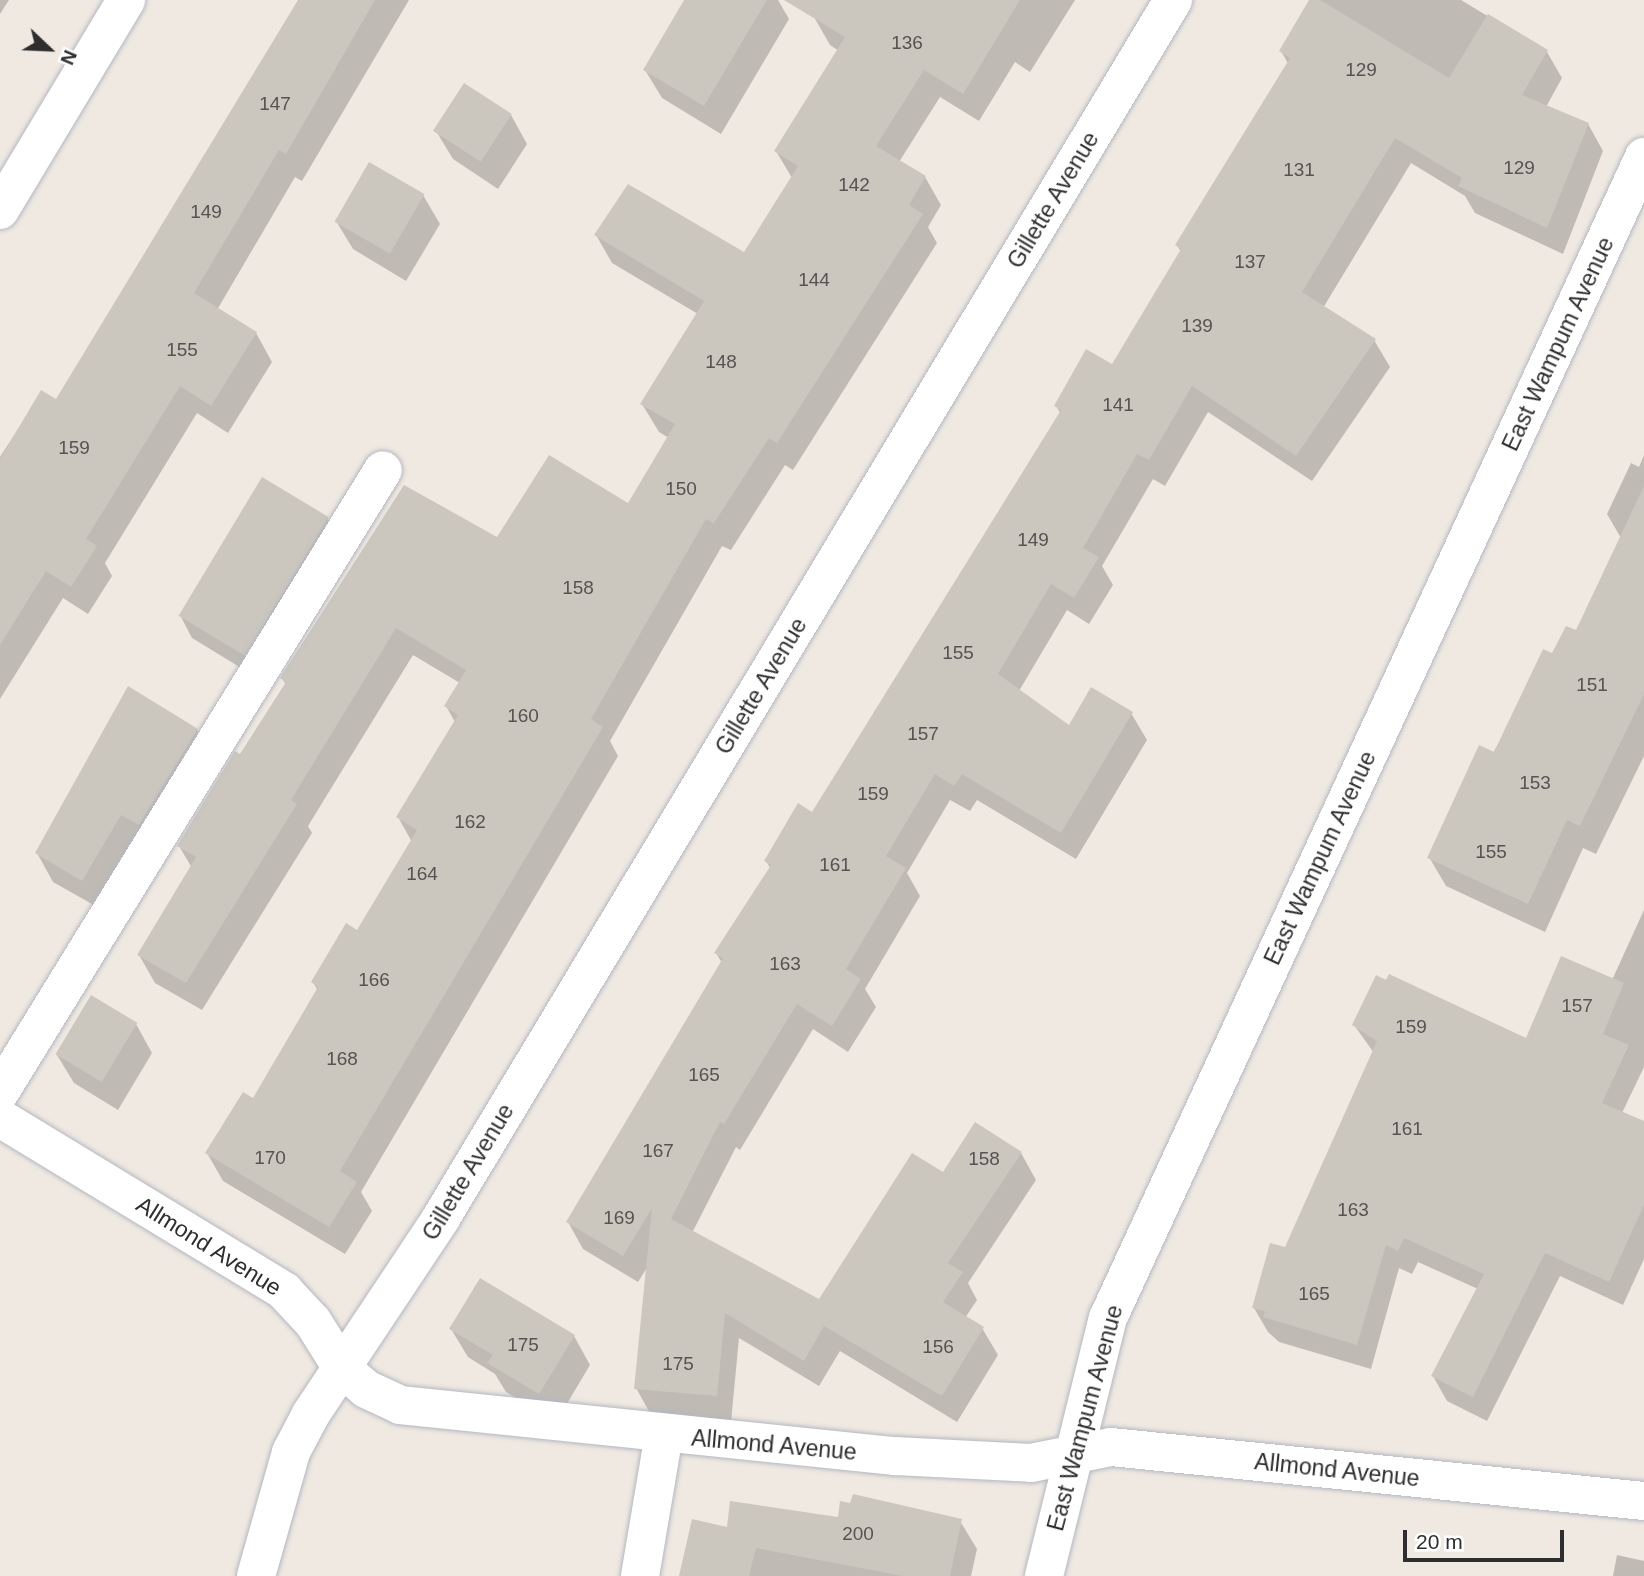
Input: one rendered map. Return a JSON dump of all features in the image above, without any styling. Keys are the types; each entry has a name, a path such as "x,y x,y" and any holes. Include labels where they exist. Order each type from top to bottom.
{"street":[{"path":"0,210 126,0"},
{"name":"Gillette Avenue","path":"256,1576 291,1452 342,1368 441,1218 1173,0"},
{"name":"East Wampum Avenue","path":"1044,1576 1071,1456 1108,1318 1644,157"},
{"path":"0,1092 383,470"},
{"name":"Allmond Avenue","path":"0,1118 284,1291 313,1322 342,1368 389,1400 430,1412 895,1456 1031,1463 1111,1447 1644,1501"},
{"path":"640,1576 664,1434"}],"building":[{"path":"298,0 375,0 286,154 279,150 194,293 257,332 211,406 180,386 86,539 97,546 71,587 46,571 0,645 0,459 41,390 56,399"},
{"path":"684,0 767,0 704,106 643,70"},
{"path":"784,0 1020,0 963,94 924,70 876,146 926,176 909,205 923,214 777,443 769,438 714,523 706,519 591,719 603,727 340,1171 357,1182 329,1227 205,1153 243,1092 253,1098 318,987 311,982 346,923 357,930 417,830 396,817 458,715 444,706 466,670 396,628 291,800 297,804 186,983 137,955 196,857 177,846 235,751 240,754 286,682 280,678 404,485 497,537 549,455 628,503 675,424 640,404 704,301 594,235 628,184 744,252 798,166 774,151 845,37"},
{"path":"1309,0 1320,0 1449,78 1488,14 1548,50 1522,95 1589,123 1547,228 1458,186 1462,178 1395,138 1302,292 1376,339 1296,456 1192,386 1149,460 1137,454 1083,548 1099,557 1074,598 1051,584 998,674 1069,725 1091,687 1133,712 1061,833 962,774 954,786 935,774 886,856 906,868 846,969 861,979 832,1026 797,1004 724,1124 720,1122 671,1219 819,1299 912,1153 943,1172 975,1122 1022,1152 948,1263 963,1272 943,1302 984,1327 942,1396 824,1326 804,1361 725,1313 717,1396 634,1389 652,1208 623,1256 566,1222 723,958 714,953 771,865 764,861 798,803 812,812 1061,410 1054,406 1086,349 1112,364 1181,249 1175,245 1290,58 1279,51"},
{"path":"464,83 512,114 481,162 433,131"},
{"path":"369,162 424,194 390,254 334,222"},
{"path":"262,477 329,517 245,656 179,616"},
{"path":"1644,486 1644,694 1580,826 1567,820 1528,904 1427,858 1479,745 1494,752 1543,649 1552,653 1566,626 1576,630"},
{"path":"128,686 198,729 139,825 121,815 82,881 35,853"},
{"path":"1561,956 1624,983 1603,1034 1629,1045 1602,1103 1644,1121 1644,1205 1609,1282 1545,1253 1473,1397 1431,1376 1484,1274 1404,1238 1398,1251 1386,1245 1357,1345 1263,1317 1265,1311 1252,1308 1270,1243 1285,1247 1377,1041 1352,1025 1376,975 1386,980 1389,974 1526,1038"},
{"path":"91,995 137,1023 102,1082 55,1054"},
{"path":"480,1278 575,1335 539,1394 487,1363 493,1355 449,1329"},
{"path":"853,1494 962,1519 950,1576 903,1576 756,1548 749,1576 679,1576 692,1519 727,1527 730,1501 838,1517 840,1501 850,1503"}]}
